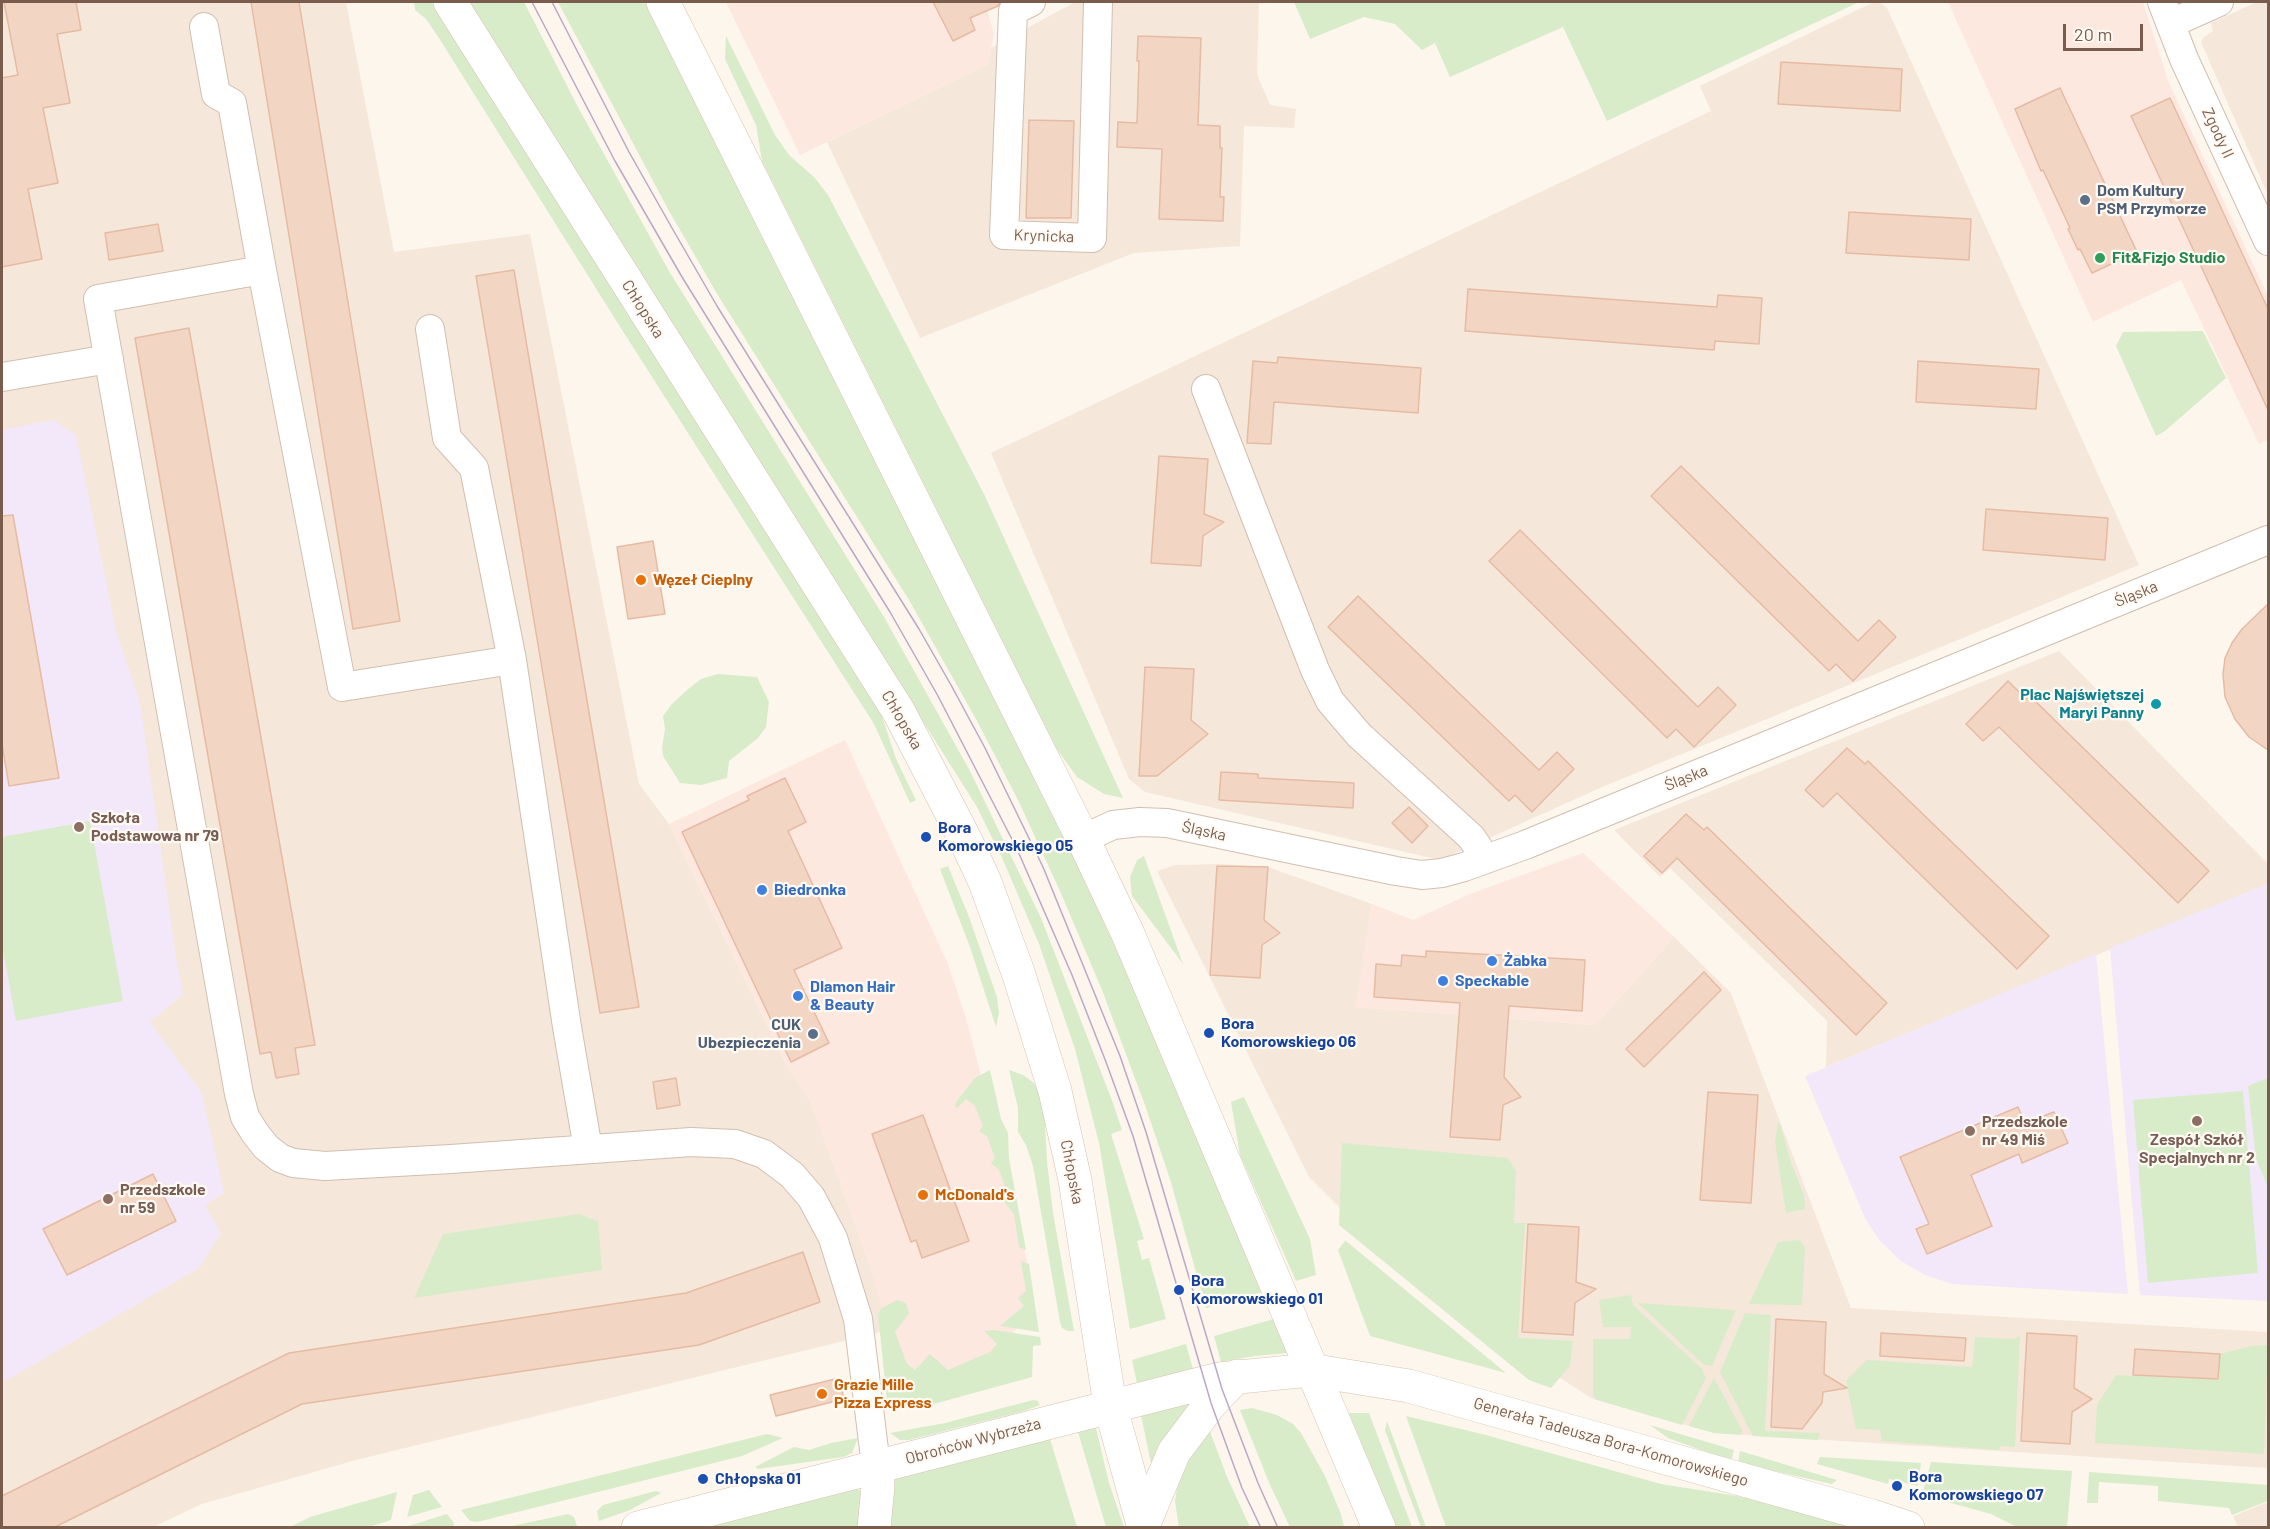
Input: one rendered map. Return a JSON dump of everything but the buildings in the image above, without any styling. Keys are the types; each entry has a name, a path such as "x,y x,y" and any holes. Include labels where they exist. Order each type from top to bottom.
{"main road":[{"name":"Chłopska","path":"450,2 899,712 985,882 1011,952 1055,1091 1075,1180 1110,1405 1144,1527"},
{"path":"663,2 1083,839 1167,1022 1378,1527"},
{"name":"Obrońców Wybrzeża","path":"638,1527 1110,1405 1237,1376 1311,1370"},
{"name":"Generała Tadeusza Bora-Komorowskiego","path":"1311,1370 1410,1386 1908,1527"},
{"path":"1144,1527 1174,1452 1211,1402 1237,1376"},
{"path":"874,1527 878,1486 876,1467"}],"street":[{"name":"Krynicka","path":"1031,2 1013,11 1005,235 1092,238 1098,2"},
{"path":"2167,12 2219,2"},
{"name":"Zgody II","path":"2167,12 2184,59 2268,241"},
{"path":"204,27 216,94 232,103 342,687 512,660"},
{"path":"262,270 98,299 239,1094 245,1117 266,1147 280,1158 293,1163 324,1166 691,1142 735,1144 764,1154 792,1175 811,1197 833,1238 853,1300 865,1363 876,1467"},
{"path":"430,329 447,438 474,468 512,660 567,1027 588,1149"},
{"path":"2,377 108,359"},
{"path":"1206,388 1321,686 1330,701 1359,735 1471,837 1486,859"},
{"name":"Śląska","path":"1083,839 1113,825 1140,822 1167,823 1405,873 1442,873 1486,859 2268,540"}],"shaded area":[{"path":"2,2 346,2 394,252 530,234 639,784 669,824 786,1064 811,1102 870,1265 889,1330 356,1460 202,1504 153,1527 2,1528"},
{"path":"726,2 985,2 994,34 988,64 800,155"},
{"path":"1075,2 1259,2 1257,74 1270,105 1296,109 1294,128 1244,126 1240,246 1134,253 920,338 827,142 988,64 991,48"},
{"path":"1874,2 1880,2 1887,8 2139,565 1600,788 1440,860 1145,792 1129,779 991,453 1711,111 1700,86"},
{"path":"1948,2 2143,2 2169,83 2268,296 2268,440 2259,444 2181,280 2093,322"},
{"path":"2257,2 2268,2 2268,195 2201,42 2213,31 2211,23"},
{"name":"Szkoła Podstawowa nr 79","path":"53,420 76,435 116,630 140,702 183,994 150,1022 202,1093 224,1193 205,1205 221,1233 199,1268 2,1383 2,430"},
{"path":"2059,651 2268,864 2268,884 1826,1067 1827,1021 1670,868 1660,877 1614,830"},
{"path":"845,740 948,964 966,1018 986,1095 1009,1159 1039,1332 1017,1328 991,1357 923,1385 903,1367 882,1309 870,1265 811,1102 786,1064 669,824"},
{"path":"1583,853 1674,937 1595,1025 1355,1007 1372,904 1413,920 1470,894"},
{"path":"1219,864 1268,867 1372,904 1356,1007 1595,1025 1674,937 1731,993 1851,1308 2268,1332 2268,1468 1714,1433 1593,1399 1488,1332 1341,1209 1309,1177 1157,871 1175,865"},
{"name":"Zespół Szkół Specjalnych nr 2","path":"2268,884 2268,1301 2140,1295 2110,948"},
{"name":"Przedszkole nr 49 Miś","path":"2096,954 2128,1294 1952,1284 1925,1275 1901,1261 1880,1241 1865,1218 1805,1076"},
{"path":"2268,1502 2268,1527 2238,1527 2233,1516"}],"green space":[{"path":"414,2 432,2 882,716 896,759 916,800 910,803 874,724 437,35 426,19 415,10"},
{"path":"469,2 524,2 579,109 669,271 884,617 970,771 1041,918 1113,1103 1122,1130 1111,1134 1144,1239 1137,1241 1142,1260 1149,1258 1166,1319 1130,1329 1099,1143 1075,1049 1039,944 1003,860 977,807"},
{"path":"558,2 645,2 657,23 1070,849 1142,1005 1263,1292 1206,1308 1170,1179 1145,1105 1102,990 1018,800 976,719 909,600 719,297 669,211"},
{"path":"1294,2 1859,2 1607,121 1563,27 1450,77 1435,43 1422,50 1395,24 1364,17 1310,39"},
{"path":"726,36 775,135 789,155 815,178 828,195 899,330 984,494 1123,798 1104,794 1077,777 1056,748 762,161 756,125 725,59"},
{"path":"2203,331 2226,378 2165,431 2156,436 2116,346 2123,332"},
{"path":"718,674 757,677 769,702 766,727 758,738 729,761 727,778 701,785 680,783 663,756 665,729 663,716 672,704 701,679"},
{"path":"90,821 123,1001 16,1021 2,945 2,837"},
{"path":"1144,856 1183,964 1132,896 1130,877 1137,860"},
{"path":"948,866 969,917 997,997 999,1013 996,1027 970,947 940,869"},
{"path":"990,1070 1001,1119 1008,1133 1009,1159 1026,1250 1019,1247 1014,1214 1001,1198 1007,1192 999,1170 991,1163 995,1158 987,1136 979,1131 983,1126 975,1106 966,1099 957,1108 955,1106 975,1078"},
{"path":"1009,1070 1023,1075 1034,1083 1040,1095 1045,1123 1053,1213 1074,1331 1062,1328 1060,1322 1033,1166 1026,1145 1018,1132 1018,1108"},
{"path":"2268,1078 2268,1187 2256,1159 2248,1086"},
{"path":"2243,1091 2258,1273 2148,1283 2133,1100"},
{"path":"1244,1097 1310,1239 1316,1275 1296,1281 1240,1155 1231,1102"},
{"path":"1778,1123 1804,1195 1805,1209 1786,1213 1775,1142"},
{"path":"1342,1143 1508,1158 1516,1171 1514,1223 1525,1223 1518,1338 1573,1341 1570,1366 1551,1388 1529,1380 1339,1225"},
{"path":"579,1214 598,1221 602,1270 414,1298 443,1234"},
{"path":"1346,1240 1506,1373 1370,1336 1338,1250"},
{"path":"1800,1240 1805,1247 1802,1305 1749,1304 1778,1242"},
{"path":"1021,1261 1029,1264 1039,1332 1000,1326 1024,1306 1018,1298 1026,1291"},
{"path":"1631,1295 1633,1305 1702,1369 1706,1378 1682,1425 1597,1400 1593,1396 1593,1339 1630,1339 1631,1327 1603,1327 1599,1300"},
{"path":"897,1300 906,1303 909,1313 895,1332 907,1364 915,1370 930,1354 948,1370 990,1352 997,1344 984,1331 994,1330 1040,1337 1041,1345 1033,1346 1032,1377 930,1405 929,1402 914,1406 891,1406 887,1401 878,1314 882,1308"},
{"path":"1638,1303 1736,1310 1712,1366 1704,1365"},
{"path":"1745,1313 1771,1315 1765,1431 1820,1433 1818,1440 1753,1436 1720,1372"},
{"path":"1274,1319 1287,1353 1221,1362 1214,1336"},
{"path":"2020,1336 2015,1447 2000,1446 1999,1450 1882,1441 1880,1430 1856,1429 1846,1381 1867,1360 1972,1367 1975,1337 2013,1339"},
{"path":"1186,1344 1193,1369 1137,1383 1132,1360"},
{"path":"2268,1345 2264,1454 2095,1443 2097,1405 2116,1375 2219,1380 2220,1354 2251,1346"},
{"path":"1714,1378 1742,1430 1741,1435 1714,1433 1689,1426"},
{"path":"1033,1400 1038,1401 1040,1405 909,1440 900,1440 890,1433 945,1423"},
{"path":"1201,1401 1152,1468 1141,1415"},
{"path":"1252,1408 1277,1415 1293,1424 1301,1433 1325,1476 1344,1527 1290,1527 1270,1485 1240,1410"},
{"path":"1349,1413 1369,1413 1412,1527 1396,1527"},
{"path":"1406,1416 1482,1434 1661,1484 1737,1496 1855,1527 1446,1527"},
{"path":"1387,1421 1426,1527 1421,1527 1385,1430"},
{"path":"1650,1425 1734,1450 1731,1461 1668,1438"},
{"path":"1208,1426 1227,1477 1250,1527 1179,1528 1175,1501 1179,1476"},
{"path":"1096,1428 1109,1483 1124,1527 1106,1527 1078,1432"},
{"path":"767,1434 783,1438 742,1456 477,1522 470,1521 461,1510"},
{"path":"858,1438 852,1453 843,1457 758,1469 755,1467 794,1447 809,1450"},
{"path":"1050,1439 1077,1527 889,1528 896,1478"},
{"path":"1740,1451 1837,1480 1832,1484 1738,1463"},
{"path":"1820,1457 1921,1463 1918,1486 1889,1479 1888,1484 1817,1464"},
{"path":"1931,1462 2072,1471 2067,1527 2017,1527 1991,1514 1922,1495"},
{"path":"2089,1472 2268,1485 2268,1501 2232,1515 2229,1508 2158,1501 2158,1486 2099,1482 2098,1503 2087,1503"},
{"path":"857,1489 862,1492 859,1527 705,1528"},
{"path":"429,1490 442,1507 407,1517 413,1495"},
{"path":"656,1491 661,1493 630,1510 599,1521 597,1511 603,1505"},
{"path":"397,1492 391,1520 369,1527 290,1527 310,1517"},
{"path":"447,1514 454,1523 453,1527 405,1527"},
{"path":"568,1514 574,1517 577,1526 507,1527"}],"tram line":[{"path":"532,2 615,161 682,277 890,612 938,696 1017,849 1072,975 1133,1136 1211,1403 1242,1488 1261,1528"},
{"path":"552,2 629,152 717,306 919,629 951,685 985,748 1043,867 1120,1056 1146,1132 1222,1389 1278,1528"}],"place":[{"name":"Dom Kultury PSM Przymorze","path":"2085,200"},
{"name":"Fit&Fizjo Studio","path":"2100,258"},
{"name":"Węzeł Cieplny","path":"641,580"},
{"name":"Plac Najświętszej Maryi Panny","path":"2156,704"},
{"name":"Szkoła Podstawowa nr 79","path":"79,827"},
{"name":"Bora Komorowskiego 05","path":"926,837"},
{"name":"Biedronka","path":"762,890"},
{"name":"Żabka","path":"1492,961"},
{"name":"Speckable","path":"1443,981"},
{"name":"DIamon Hair & Beauty","path":"798,996"},
{"name":"Bora Komorowskiego 06","path":"1209,1033"},
{"name":"CUK Ubezpieczenia","path":"813,1034"},
{"name":"Zespół Szkół Specjalnych nr 2","path":"2197,1121"},
{"name":"Przedszkole nr 49 Miś","path":"1970,1131"},
{"name":"McDonald's","path":"923,1195"},
{"name":"Przedszkole nr 59","path":"108,1199"},
{"name":"Bora Komorowskiego 01","path":"1179,1290"},
{"name":"Grazie Mille Pizza Express","path":"822,1394"},
{"name":"Chłopska 01","path":"703,1479"},
{"name":"Bora Komorowskiego 07","path":"1897,1486"}]}
